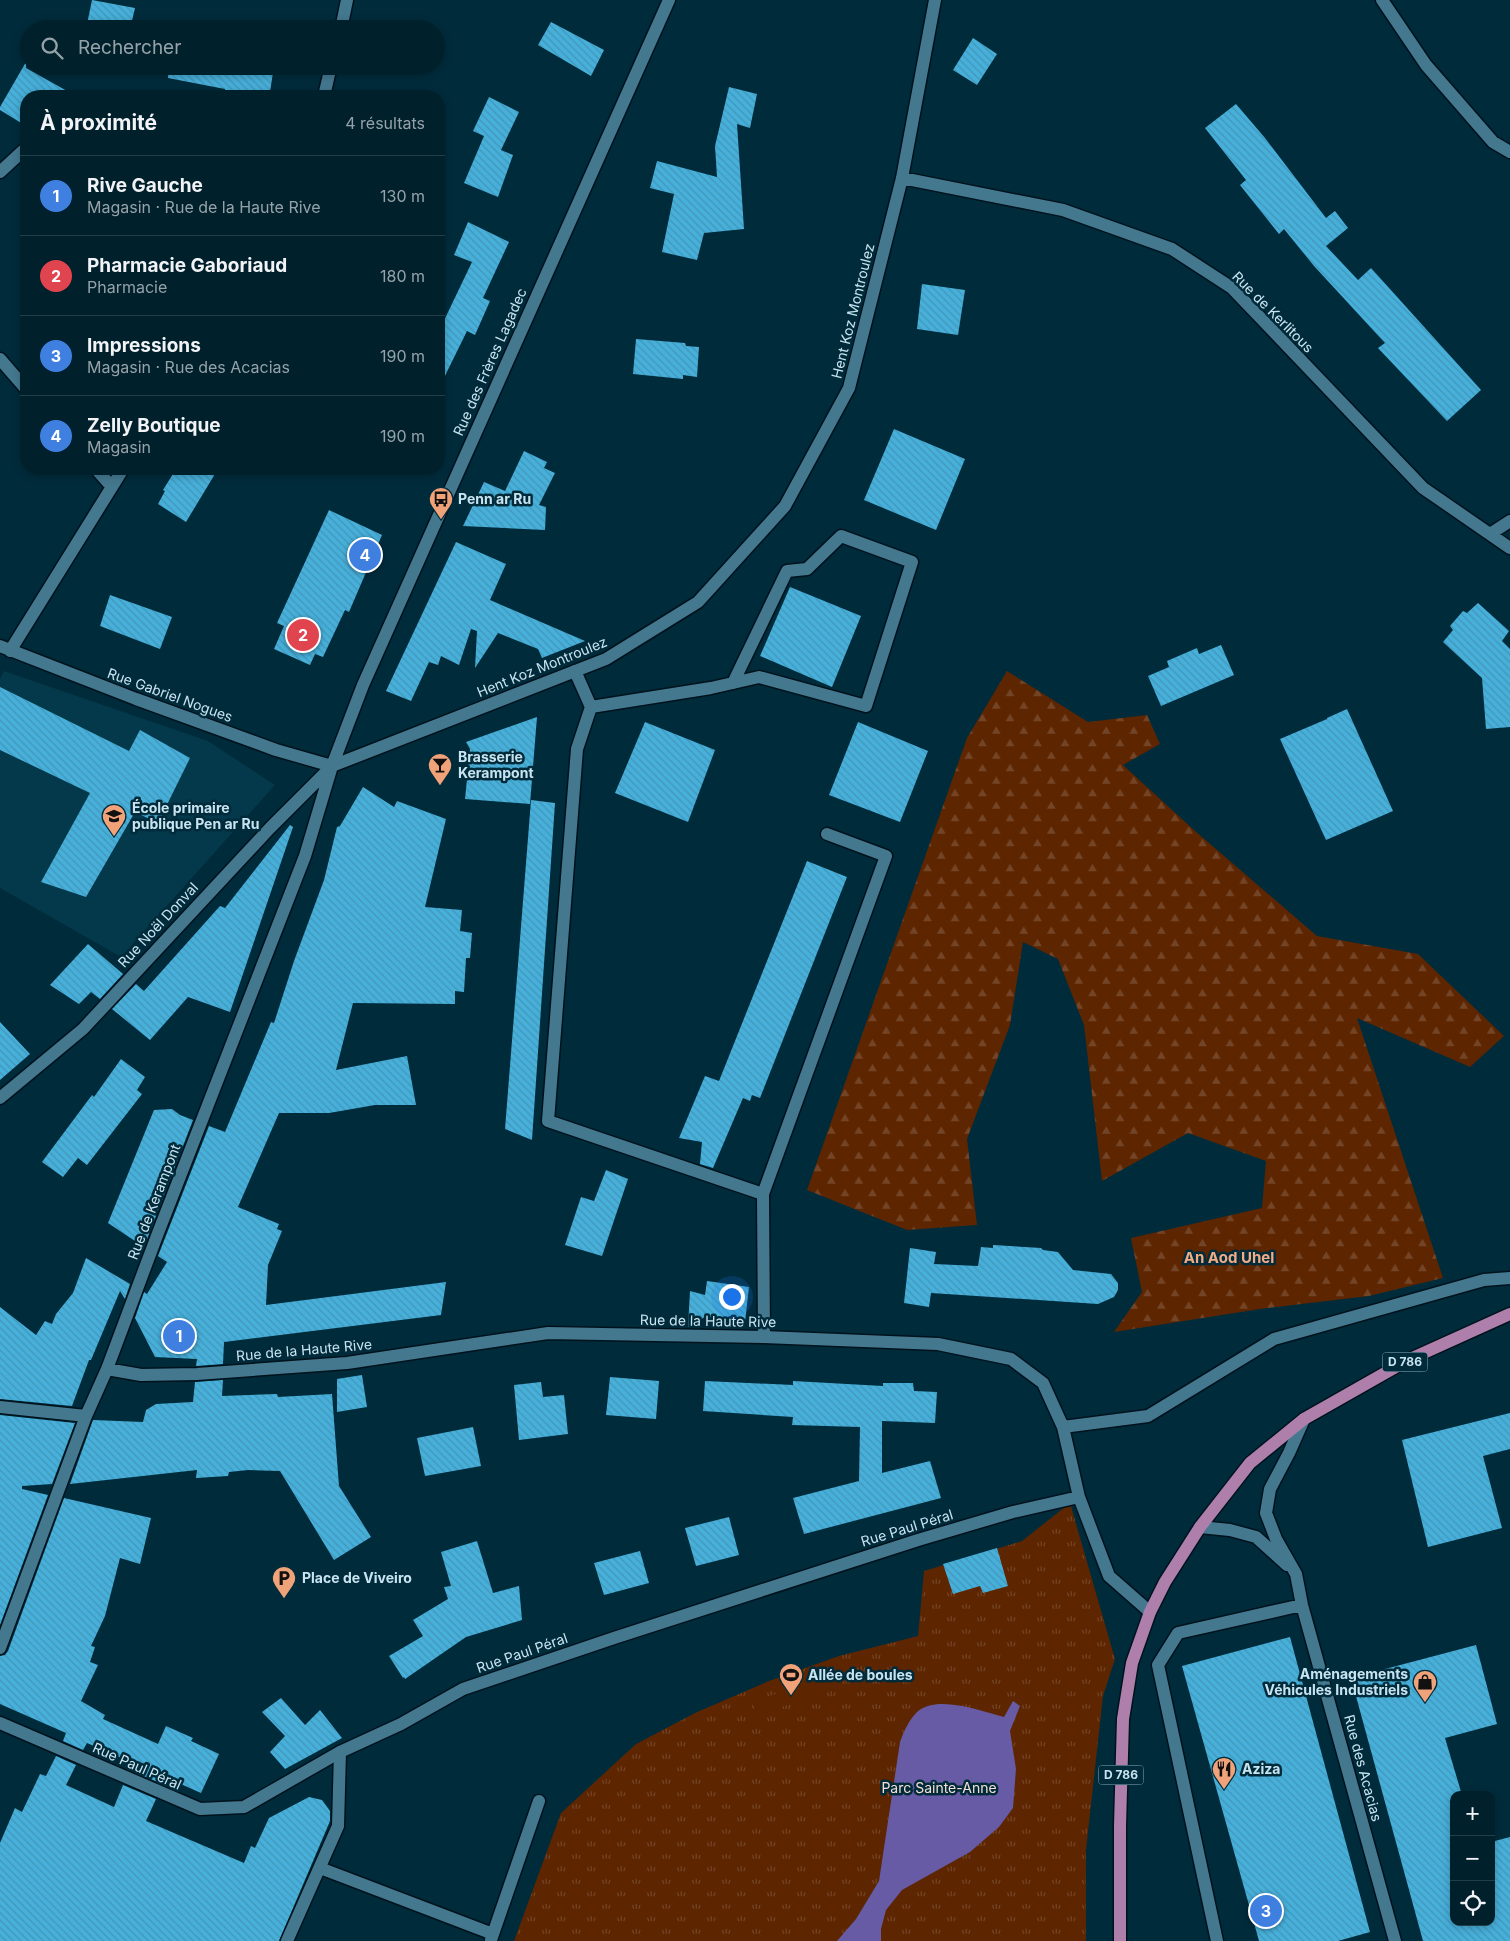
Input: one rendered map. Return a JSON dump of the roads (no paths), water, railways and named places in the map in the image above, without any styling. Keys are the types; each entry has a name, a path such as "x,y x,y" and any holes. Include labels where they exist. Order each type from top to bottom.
{"main road":[{"name":"D 786","path":"1120,1941 1120,1826 1123,1719 1132,1663 1150,1612 1165,1582 1200,1527 1250,1462 1304,1419 1408,1360 1510,1314"}],"street":[{"path":"343,20 347,0"},
{"name":"Rue des Frères Lagadec","path":"332,766 363,685 669,0"},
{"name":"Hent Koz Montroulez","path":"332,766 606,659 698,602 785,506 849,388 902,178 936,0"},
{"path":"1382,0 1426,65 1493,142 1510,152"},
{"path":"325,90 329,75"},
{"path":"0,172 20,154"},
{"name":"Rue de Kerlitous","path":"902,178 1062,210 1172,249 1232,288 1423,488 1510,548"},
{"path":"0,359 20,382"},
{"path":"101,475 112,487"},
{"path":"5,649 119,475"},
{"path":"1490,534 1510,521"},
{"path":"591,707 733,683 759,677 866,706 912,562 841,536 807,569 787,571 733,683"},
{"name":"Rue Gabriel Nogues","path":"5,649 276,750 332,766"},
{"path":"575,671 591,707 577,750 548,1121 764,1194"},
{"name":"Rue Noël Donval","path":"0,1098 83,1029 270,828 332,766"},
{"name":"Rue de Kerampont","path":"0,1648 86,1416 107,1369 305,856 332,766"},
{"path":"764,1337 764,1194 886,856 827,834"},
{"path":"1063,1427 1148,1416 1274,1339 1484,1280 1510,1278"},
{"name":"Rue de la Haute Rive","path":"107,1369 142,1375 197,1374 347,1363 548,1333 764,1337 938,1344 1011,1359 1043,1383 1063,1427 1079,1497 1109,1576 1150,1612"},
{"path":"0,1407 86,1416"},
{"name":"Rue des Acacias","path":"1304,1419 1289,1453 1270,1488 1266,1513 1276,1539 1296,1574 1302,1604 1395,1941"},
{"name":"Rue Paul Péral","path":"0,1723 200,1809 244,1807 340,1752 401,1724 462,1689 918,1540 1013,1512 1079,1497"},
{"path":"1200,1527 1230,1530 1256,1537 1296,1574"},
{"path":"1217,1941 1158,1665 1178,1633 1302,1604"},
{"path":"287,1941 338,1826 340,1752"},
{"path":"320,1868 492,1938 539,1801"}],"place":[{"name":"Penn ar Ru","path":"441,520"},
{"name":"Zelly Boutique","path":"365,555"},
{"name":"Pharmacie Gaboriaud","path":"303,635"},
{"name":"Brasserie Kerampont","path":"440,786"},
{"name":"École primaire publique Pen ar Ru","path":"114,837"},
{"name":"Rive Gauche","path":"179,1336"},
{"name":"Place de Viveiro","path":"284,1599"},
{"name":"Allée de boules","path":"791,1696"},
{"name":"Aménagements Véhicules Industriels","path":"1425,1703"},
{"name":"Aziza","path":"1224,1790"},
{"name":"Impressions","path":"1266,1911"}],"district":[{"name":"An Aod Uhel","path":"1229,1258"}],"park label":[{"name":"Parc Sainte-Anne","path":"939,1788"}]}
